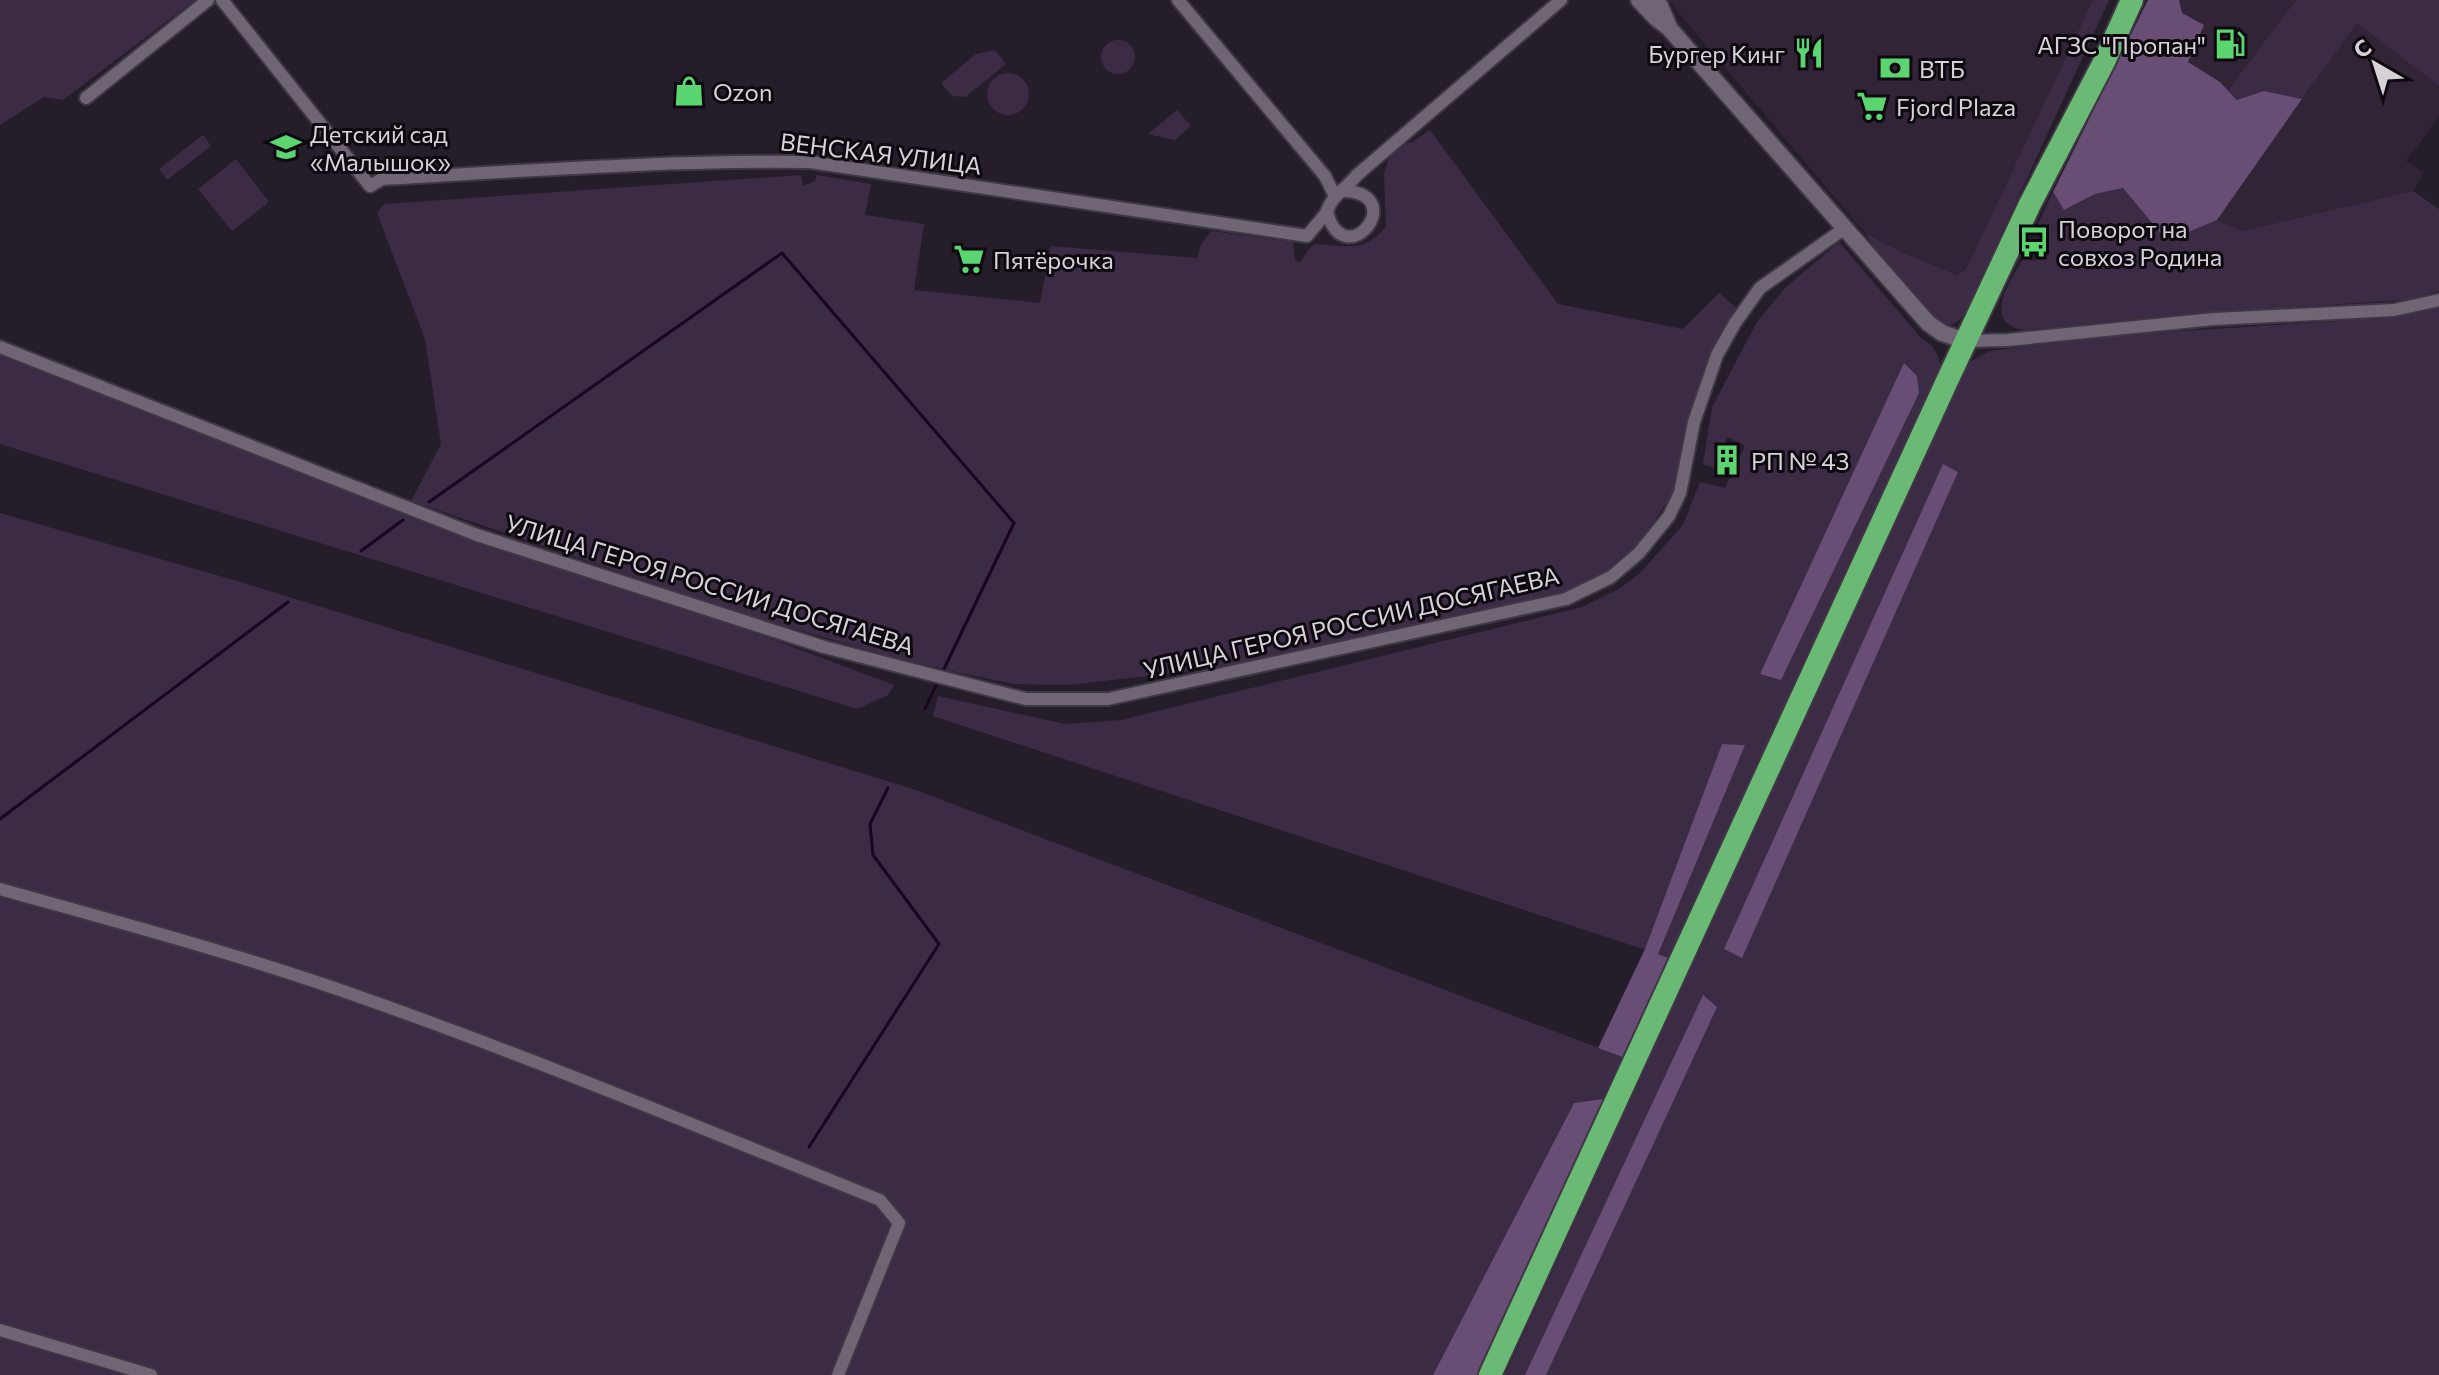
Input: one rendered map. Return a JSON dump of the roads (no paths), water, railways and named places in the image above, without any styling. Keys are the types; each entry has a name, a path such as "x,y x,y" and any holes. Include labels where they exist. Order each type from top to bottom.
{"highway":[{"path":"1490,1375 1966,341 2030,204 2104,62 2132,0"}],"street":[{"path":"86,98 208,0"},
{"name":"ВЕНСКАЯ УЛИЦА","path":"222,0 370,186 382,179 536,170 733,161 810,162 1307,236 1327,212"},
{"path":"1178,0 1340,194"},
{"path":"1340,194 1359,192 1370,201 1374,215 1368,228 1356,236 1342,235 1331,226 1327,212 1340,194 1357,175 1561,0"},
{"path":"1639,0 1669,28 1928,323 1942,333 1966,341 2008,340 2214,319 2394,310 2439,300"},
{"path":"1655,0 1669,28"},
{"name":"УЛИЦА ГЕРОЯ РОССИИ ДОСЯГАЕВА","path":"0,347 477,535 809,642 1026,699 1108,699 1566,599 1611,577 1639,553 1669,516 1680,493 1694,422 1717,355 1735,323 1760,288 1845,228"},
{"path":"0,889 222,951 360,997 554,1070 880,1200 899,1223 838,1375"},
{"path":"0,1330 151,1375"}],"waterway":[{"path":"429,502 782,253 1014,523 944,669"},
{"path":"361,551 403,520"},
{"path":"0,819 288,602"},
{"path":"925,709 936,685"},
{"path":"809,1147 939,944 873,855 870,824 888,788"}],"place":[{"name":"АГЗС \"Пропан\"","path":"2230,44"},
{"name":"Бургер Кинг","path":"1809,53"},
{"name":"ВТБ","path":"1895,68"},
{"name":"Ozon","path":"689,91"},
{"name":"Fjord Plaza","path":"1872,106"},
{"name":"Детский сад «Малышок»","path":"286,147"},
{"name":"Поворот на совхоз Родина","path":"2034,242"},
{"name":"Пятёрочка","path":"969,259"},
{"name":"РП № 43","path":"1727,460"}]}
